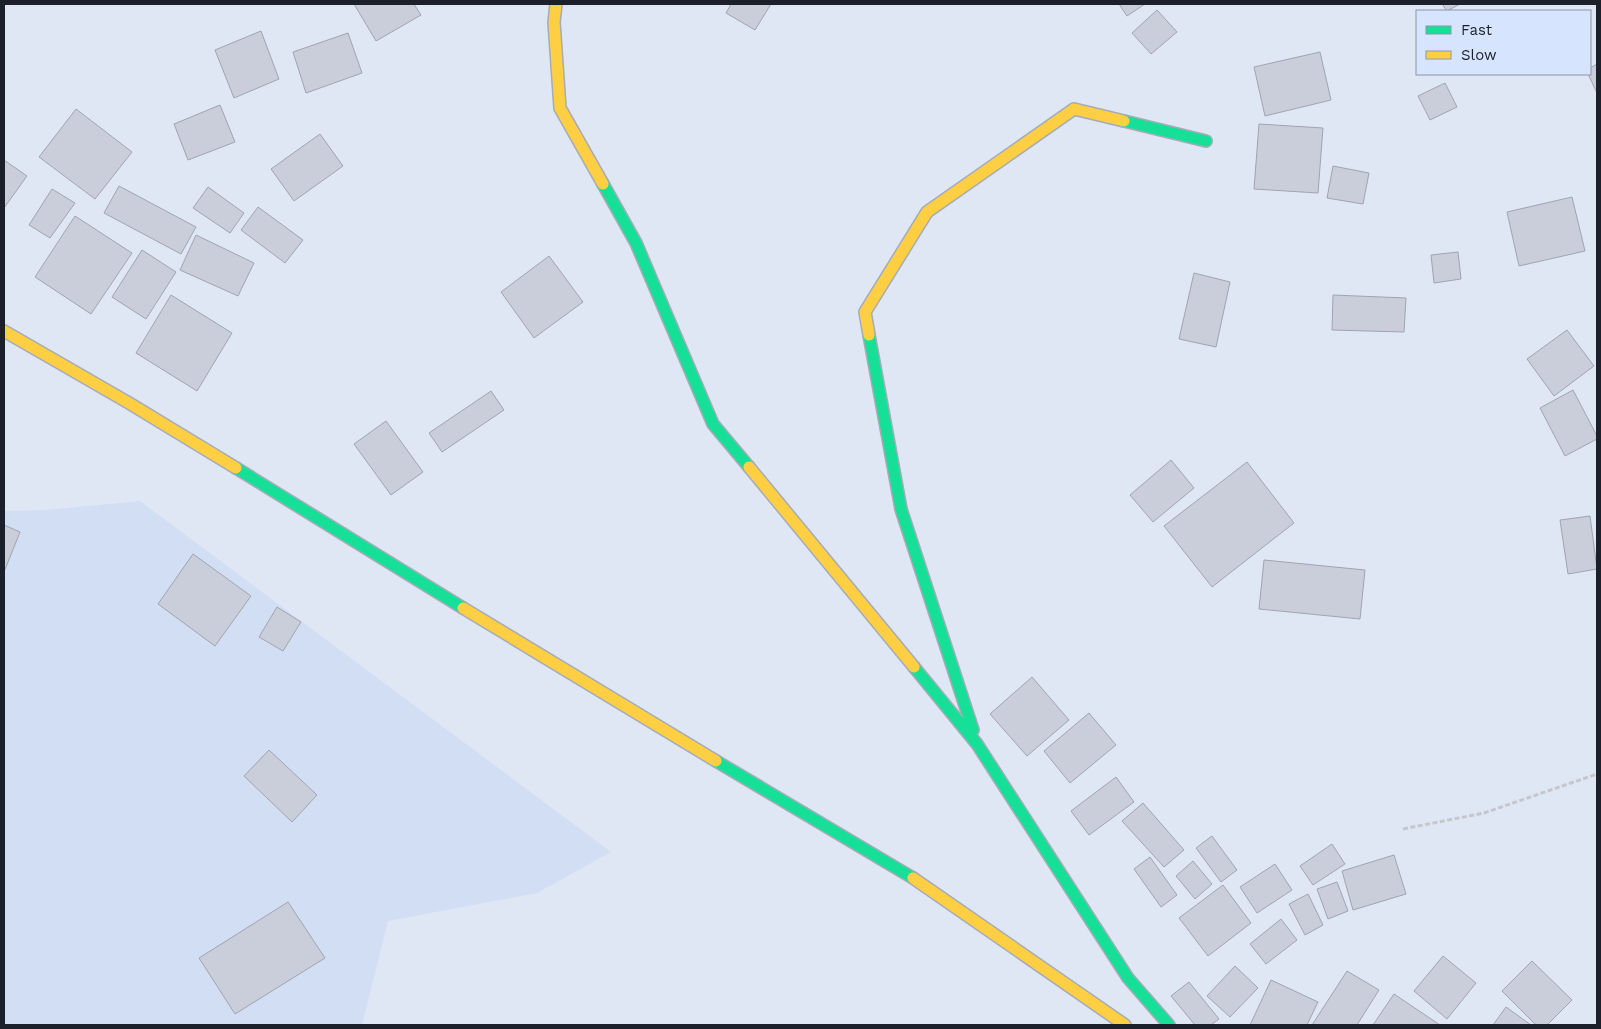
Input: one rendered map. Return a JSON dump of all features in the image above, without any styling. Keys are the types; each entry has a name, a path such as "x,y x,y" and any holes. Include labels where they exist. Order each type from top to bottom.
{"street":[{"path":"556,4 554,22 560,108 636,242 712,424 977,744 1128,978 1169,1025"},
{"path":"977,744 901,509 865,312 928,212 1074,109 1206,142"},
{"path":"4,331 129,403 585,683 920,882 1125,1025"}],"path":[{"path":"1403,829 1484,813 1597,774"}],"shaded area":[{"path":"140,501 611,852 537,893 388,921 362,1025 4,1025 4,511 47,510"}],"building":[{"path":"354,4 414,4 421,15 376,41"},
{"path":"731,4 771,4 755,30 726,13"},
{"path":"1119,4 1145,4 1127,16"},
{"path":"1442,4 1460,4 1449,10 1446,10"},
{"path":"1157,10 1177,32 1151,54 1132,33"},
{"path":"261,31 279,79 234,98 215,50"},
{"path":"348,33 362,73 306,93 293,52"},
{"path":"1320,52 1331,100 1265,116 1254,67"},
{"path":"1597,64 1597,93 1588,75 1591,75 1591,67"},
{"path":"1445,83 1457,107 1430,120 1418,96"},
{"path":"220,105 235,142 188,160 174,124"},
{"path":"76,109 132,152 95,199 39,157"},
{"path":"1259,124 1323,128 1318,193 1254,189"},
{"path":"320,134 343,166 294,201 271,169"},
{"path":"4,160 27,176 4,208"},
{"path":"1333,166 1369,173 1363,204 1327,198"},
{"path":"119,186 196,227 181,254 104,213"},
{"path":"208,187 244,213 230,233 193,208"},
{"path":"52,189 75,203 50,238 29,225"},
{"path":"1572,197 1585,251 1519,266 1507,212"},
{"path":"258,207 303,240 285,263 241,230"},
{"path":"75,216 132,253 91,314 35,277"},
{"path":"196,235 254,263 238,296 180,270"},
{"path":"142,250 176,272 146,319 112,297"},
{"path":"1458,252 1461,279 1434,283 1431,255"},
{"path":"549,256 583,302 534,338 501,292"},
{"path":"1194,273 1230,282 1216,347 1179,339"},
{"path":"171,295 232,333 197,391 136,353"},
{"path":"1333,295 1406,298 1404,332 1332,330"},
{"path":"1567,330 1594,366 1554,396 1527,359"},
{"path":"1573,390 1597,439 1565,456 1540,408"},
{"path":"491,391 504,410 442,452 429,433"},
{"path":"386,421 423,472 391,495 354,444"},
{"path":"1171,460 1194,488 1153,522 1130,495"},
{"path":"1247,462 1294,523 1212,587 1164,526"},
{"path":"1590,516 1597,569 1568,574 1560,520"},
{"path":"4,525 20,532 4,572"},
{"path":"193,554 251,596 215,646 158,604"},
{"path":"1264,560 1365,570 1360,619 1259,609"},
{"path":"277,607 301,622 283,651 259,637"},
{"path":"1032,677 1069,720 1027,756 990,714"},
{"path":"1089,713 1116,745 1070,783 1044,751"},
{"path":"269,750 317,795 292,822 244,776"},
{"path":"1116,777 1134,802 1089,835 1071,811"},
{"path":"1143,803 1184,850 1164,867 1122,821"},
{"path":"1212,836 1237,870 1221,882 1196,848"},
{"path":"1332,844 1345,864 1313,885 1300,866"},
{"path":"1394,855 1406,894 1353,910 1342,871"},
{"path":"1150,857 1177,895 1161,907 1134,869"},
{"path":"1193,861 1212,884 1195,899 1176,876"},
{"path":"1275,864 1292,890 1257,913 1240,887"},
{"path":"1337,882 1348,911 1328,919 1317,889"},
{"path":"1223,885 1251,923 1208,956 1179,918"},
{"path":"1308,894 1323,925 1305,935 1289,904"},
{"path":"288,902 325,958 235,1014 199,958"},
{"path":"1281,919 1297,940 1266,964 1250,944"},
{"path":"1443,956 1476,983 1447,1019 1414,991"},
{"path":"1532,961 1572,1000 1547,1025 1536,1025 1502,991"},
{"path":"1235,966 1258,988 1230,1017 1207,996"},
{"path":"1347,971 1379,990 1357,1025 1312,1025"},
{"path":"1271,980 1318,1002 1307,1025 1250,1025"},
{"path":"1189,982 1219,1019 1211,1025 1195,1025 1171,996"},
{"path":"1394,994 1440,1025 1373,1025"},
{"path":"1506,1007 1531,1025 1493,1025"}],"traffic: fast":[{"path":"1124,121 1206,141"},
{"path":"603,184 636,243 713,424 749,467"},
{"path":"869,335 901,509 973,730"},
{"path":"236,468 463,608"},
{"path":"914,667 977,744 1128,978 1169,1025"},
{"path":"716,761 913,878"}],"traffic: slow":[{"path":"556,4 554,22 560,108 603,184"},
{"path":"869,335 865,312 927,212 1074,109 1124,121"},
{"path":"4,331 129,403 236,468"},
{"path":"749,467 914,667"},
{"path":"463,608 716,761"},
{"path":"913,878 1125,1025"}]}
